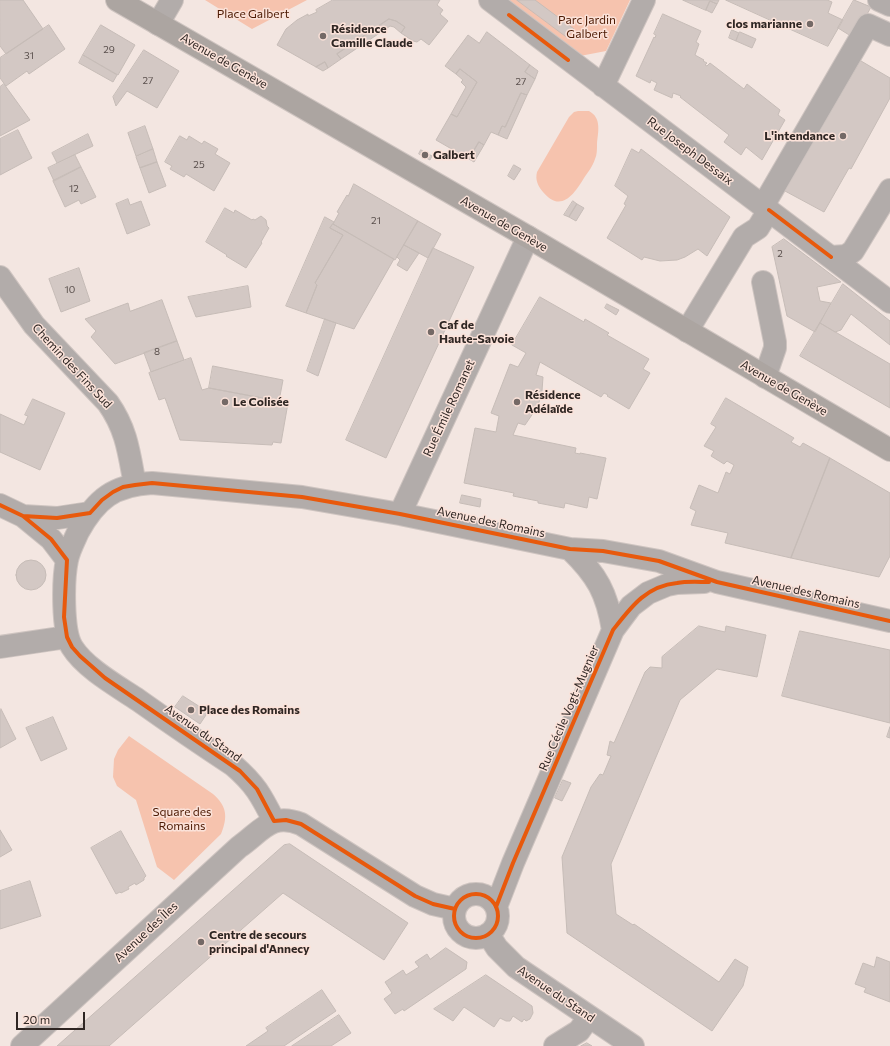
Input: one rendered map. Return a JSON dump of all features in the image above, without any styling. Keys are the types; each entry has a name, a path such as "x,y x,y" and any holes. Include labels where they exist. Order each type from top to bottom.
{"main road":[{"name":"Avenue de Genève","path":"117,0 528,237 890,450"}],"street":[{"path":"158,24 172,0"},
{"name":"Rue Joseph Dessaix","path":"490,0 890,302"},
{"path":"603,86 644,0"},
{"path":"879,0 890,5"},
{"path":"693,335 744,237 758,228 766,208 868,25 890,35"},
{"path":"831,257 846,256 850,254 869,227 890,190"},
{"name":"Rue Émile Romanet","path":"400,514 528,237"},
{"name":"Chemin des Fins Sud","path":"0,277 34,325 108,402 117,416 127,442 135,484"},
{"path":"763,282 775,342 775,348 765,377"},
{"name":"Avenue des Romains","path":"67,560 75,537 90,512 102,500 123,487 135,484 152,483 302,497 400,514 570,549 603,551 659,561 717,582 890,621"},
{"path":"0,505 23,516 51,539 67,560"},
{"path":"23,516 57,518 90,512"},
{"path":"570,549 590,570 601,587 610,611 613,630"},
{"name":"Avenue du Stand","path":"67,560 64,617 67,637 72,647 105,678 233,766 257,789 274,821"},
{"name":"Rue Cécile Vogt-Mugnier","path":"496,907 513,863 613,630 631,606 640,598 657,589 677,582 717,582"},
{"path":"0,647 67,637"},
{"path":"274,821 286,820 301,824 414,896 433,904 455,909"},
{"name":"Avenue des Îles","path":"22,1046 239,847 274,821"},
{"path":"476,894 482,895 493,902 496,907 497,922 488,934 481,937 467,936 461,932 454,921 455,909 464,897 476,894"},
{"name":"Avenue du Stand","path":"488,934 497,948 516,967 633,1046"},
{"path":"555,1046 579,1031 589,1017"}],"green space":[{"name":"Place Galbert","path":"205,0 307,0 252,29"},
{"name":"Parc Jardin Galbert","path":"506,0 630,0 606,51 580,56"},
{"path":"589,111 598,121 596,156 590,169 572,195 562,201 556,201 543,192 537,183 536,175 569,117 574,112"},
{"name":"Square des Romains","path":"129,736 213,794 218,798 224,807 225,822 221,834 174,880 157,867 136,800 117,786 113,777 114,759 118,750"}],"building":[{"path":"0,0 23,0 43,29 6,54 0,46"},
{"name":"Résidence Camille Claude","path":"333,0 440,0 437,5 443,10 440,14 448,21 429,45 421,39 417,42 413,41 401,33 405,27 396,21 389,19 337,54 341,59 328,68 325,62 316,67 277,45 286,29 297,20 308,14 308,16 317,12 316,10"},
{"path":"517,0 535,0 574,29 567,37"},
{"name":"clos marianne","path":"683,0 719,0 717,4 710,1 706,10"},
{"name":"clos marianne","path":"726,0 827,0 832,2 828,13 843,20 828,46"},
{"path":"854,0 871,7 854,38 838,28"},
{"path":"710,1 717,4 712,13 706,10"},
{"path":"663,14 701,31 696,42 699,44 695,55 707,63 705,65 707,66 710,63 744,89 747,84 780,110 778,115 785,120 762,160 746,147 741,155 724,142 729,135 680,97 681,96 673,93 672,98 654,90 657,83 651,80 650,83 636,76 654,37 655,38 656,35 654,34"},
{"path":"389,19 396,21 405,27 401,33 394,27 390,26 341,59 337,54"},
{"path":"49,25 65,49 29,74 27,71 6,86 0,78 0,58"},
{"path":"101,25 135,45 118,75 83,55"},
{"path":"732,30 739,33 736,41 729,38"},
{"path":"487,32 530,65 525,72 535,79 527,95 521,93 505,127 502,126 498,135 491,132 484,145 479,142 469,159 436,140 451,114 457,117 477,82 460,69 456,74 445,66 468,35 479,43"},
{"path":"740,32 756,39 752,48 736,41"},
{"path":"144,50 179,71 157,108 127,91 116,106 113,97"},
{"path":"83,55 117,75 113,82 79,63"},
{"name":"L'intendance","path":"861,61 890,78 890,98 851,169 849,168 824,212 785,191"},
{"path":"325,62 328,68 323,71 316,67"},
{"path":"530,65 538,71 535,79 525,72"},
{"path":"460,69 477,82 457,117 451,114 466,87 461,82 463,80 456,74"},
{"path":"4,84 30,120 0,136 0,87"},
{"path":"521,93 527,95 507,139 498,135 502,126 505,127"},
{"path":"145,126 153,149 136,156 128,133"},
{"path":"18,130 32,158 0,175 0,139"},
{"path":"88,134 93,146 57,163 52,153"},
{"path":"180,136 187,140 189,136 202,144 204,141 218,149 215,154 230,163 214,191 186,174 184,177 170,169 172,166 165,162"},
{"path":"479,142 484,145 474,162 469,159"},
{"path":"153,149 157,162 140,168 136,157"},
{"path":"632,149 639,153 641,149 730,217 707,256 698,249 677,260 660,261 644,257 642,260 607,238 626,205 624,204 628,196 615,186"},
{"name":"Galbert","path":"421,150 432,156 430,160 419,154"},
{"path":"75,155 81,167 54,181 48,168"},
{"path":"157,162 166,186 149,193 140,168"},
{"path":"514,165 521,169 514,180 508,176"},
{"path":"81,167 96,197 81,204 79,200 65,207 53,181"},
{"path":"354,184 418,221 395,260 333,224 339,213 337,212"},
{"path":"128,199 130,205 141,201 150,225 127,234 116,204"},
{"path":"573,201 577,204 569,217 564,215"},
{"path":"577,204 584,208 576,221 569,217"},
{"path":"225,208 234,213 235,210 252,220 255,220 261,216 266,220 269,228 261,242 262,243 246,268 206,242"},
{"path":"325,217 334,222 330,228 343,235 315,283 317,285 306,313 286,306"},
{"path":"418,221 441,234 428,258 404,245"},
{"path":"333,224 394,259 354,329 306,313 317,285 315,283 343,235 330,228"},
{"path":"784,239 841,282 817,287 820,301 831,303 815,332 787,316 772,247"},
{"path":"404,245 419,253 407,271 397,265 400,260 397,257"},
{"path":"433,248 474,267 386,458 346,440"},
{"path":"79,268 90,301 61,312 49,279"},
{"path":"843,284 890,321 890,345 851,314 841,330 835,332 820,323"},
{"path":"248,286 251,307 196,317 188,297"},
{"name":"Résidence Adélaïde","path":"540,297 584,322 585,319 609,333 607,335 649,359 643,369 650,373 629,409 607,396 608,395 604,393 601,397 540,362 536,375 543,377 542,391 538,406 525,425 518,423 513,435 576,448 575,453 606,458 597,499 589,497 587,508 565,503 564,508 538,503 538,501 513,496 514,493 464,483 475,428 496,432 499,416 491,413 510,364 518,367 526,353 512,345"},
{"path":"162,300 177,341 115,364 91,337 96,331 85,319 128,303 130,311"},
{"path":"607,304 619,310 616,315 605,308"},
{"path":"325,319 336,323 318,376 307,371"},
{"path":"820,323 890,364 890,408 800,356"},
{"path":"177,341 184,360 151,372 144,353"},
{"name":"Le Colisée","path":"191,358 202,390 209,388 288,403 281,443 273,442 272,445 180,440 165,398 159,400 149,373"},
{"path":"213,366 283,380 279,401 209,388"},
{"path":"726,398 794,438 791,442 800,447 803,443 830,458 791,558 725,543 728,533 691,525 696,511 690,508 699,485 718,493 726,472 730,474 734,465 727,461 724,464 711,456 714,451 704,446 716,427 711,424"},
{"path":"33,399 65,413 40,470 0,452 0,414 24,425 28,416 25,415"},
{"path":"830,458 890,493 890,556 879,577 791,558"},
{"path":"462,495 481,499 480,507 460,503"},
{"path":"31,560 37,561 45,569 45,581 37,589 31,590 25,589 17,581 16,575 17,569 25,561"},
{"path":"699,626 725,632 726,626 766,635 757,677 717,669 680,700 611,864 616,914 633,925 634,924 719,982 735,959 748,967 743,986 712,1031 567,933 562,857 591,787 600,774 603,775 611,756 607,755 610,741 614,743 645,672 650,667 662,668 662,657"},
{"path":"800,631 890,650 890,723 782,696"},
{"name":"Place des Romains","path":"183,696 208,712 200,724 175,707"},
{"path":"1,709 16,739 0,748 0,710"},
{"path":"53,717 67,749 41,761 26,728"},
{"path":"890,727 890,738 887,737"},
{"path":"563,780 571,783 562,801 555,798"},
{"path":"0,830 12,850 0,857"},
{"path":"121,831 146,876 144,880 136,885 135,883 128,887 129,889 116,894 91,848"},
{"name":"Centre de secours principal d'Annecy","path":"290,844 408,923 384,960 283,893 109,1046 57,1046 284,845"},
{"path":"30,881 41,916 0,929 0,891"},
{"path":"446,948 467,962 466,969 404,1011 403,1009 395,1014 384,999 392,993 385,982 403,970 406,975 419,967 415,962 427,954 430,959"},
{"path":"877,957 890,962 890,1002 864,992 866,988 855,984 863,963 874,967"},
{"path":"486,975 532,1006 533,1013 530,1019 526,1021 524,1019 522,1022 513,1016 510,1021 500,1018 494,1027 464,1007 453,1021 434,1009"},
{"path":"322,990 336,1011 284,1046 246,1046 268,1031 266,1028"},
{"path":"339,1015 351,1033 331,1046 292,1046"},
{"path":"587,1043 592,1046 581,1046"}],"cycle path":[{"path":"509,15 568,60"},
{"path":"769,210 831,257"},
{"path":"23,516 57,518 90,513 102,500 123,487 152,483 302,497 400,514 570,549 603,551 659,561 717,582 890,621"},
{"path":"0,505 23,516 51,539 67,560 64,617 67,637 72,647 80,656 105,678 240,771 257,789 274,821 286,820 301,824 415,896 433,904 455,909"},
{"path":"496,907 513,863 613,630 626,613 640,599 656,588 681,582 709,582"},
{"path":"476,894 488,898 494,904 498,916 494,928 488,934 476,938 464,934 458,928 454,916 458,904 464,898 476,894"}],"place":[{"name":"clos marianne","path":"810,24"},
{"name":"Résidence Camille Claude","path":"323,36"},
{"name":"L'intendance","path":"843,136"},
{"name":"Galbert","path":"425,155"},
{"name":"Caf de Haute-Savoie","path":"431,332"},
{"name":"Le Colisée","path":"225,402"},
{"name":"Résidence Adélaïde","path":"517,402"},
{"name":"Place des Romains","path":"191,710"},
{"name":"Centre de secours principal d'Annecy","path":"201,942"}]}
